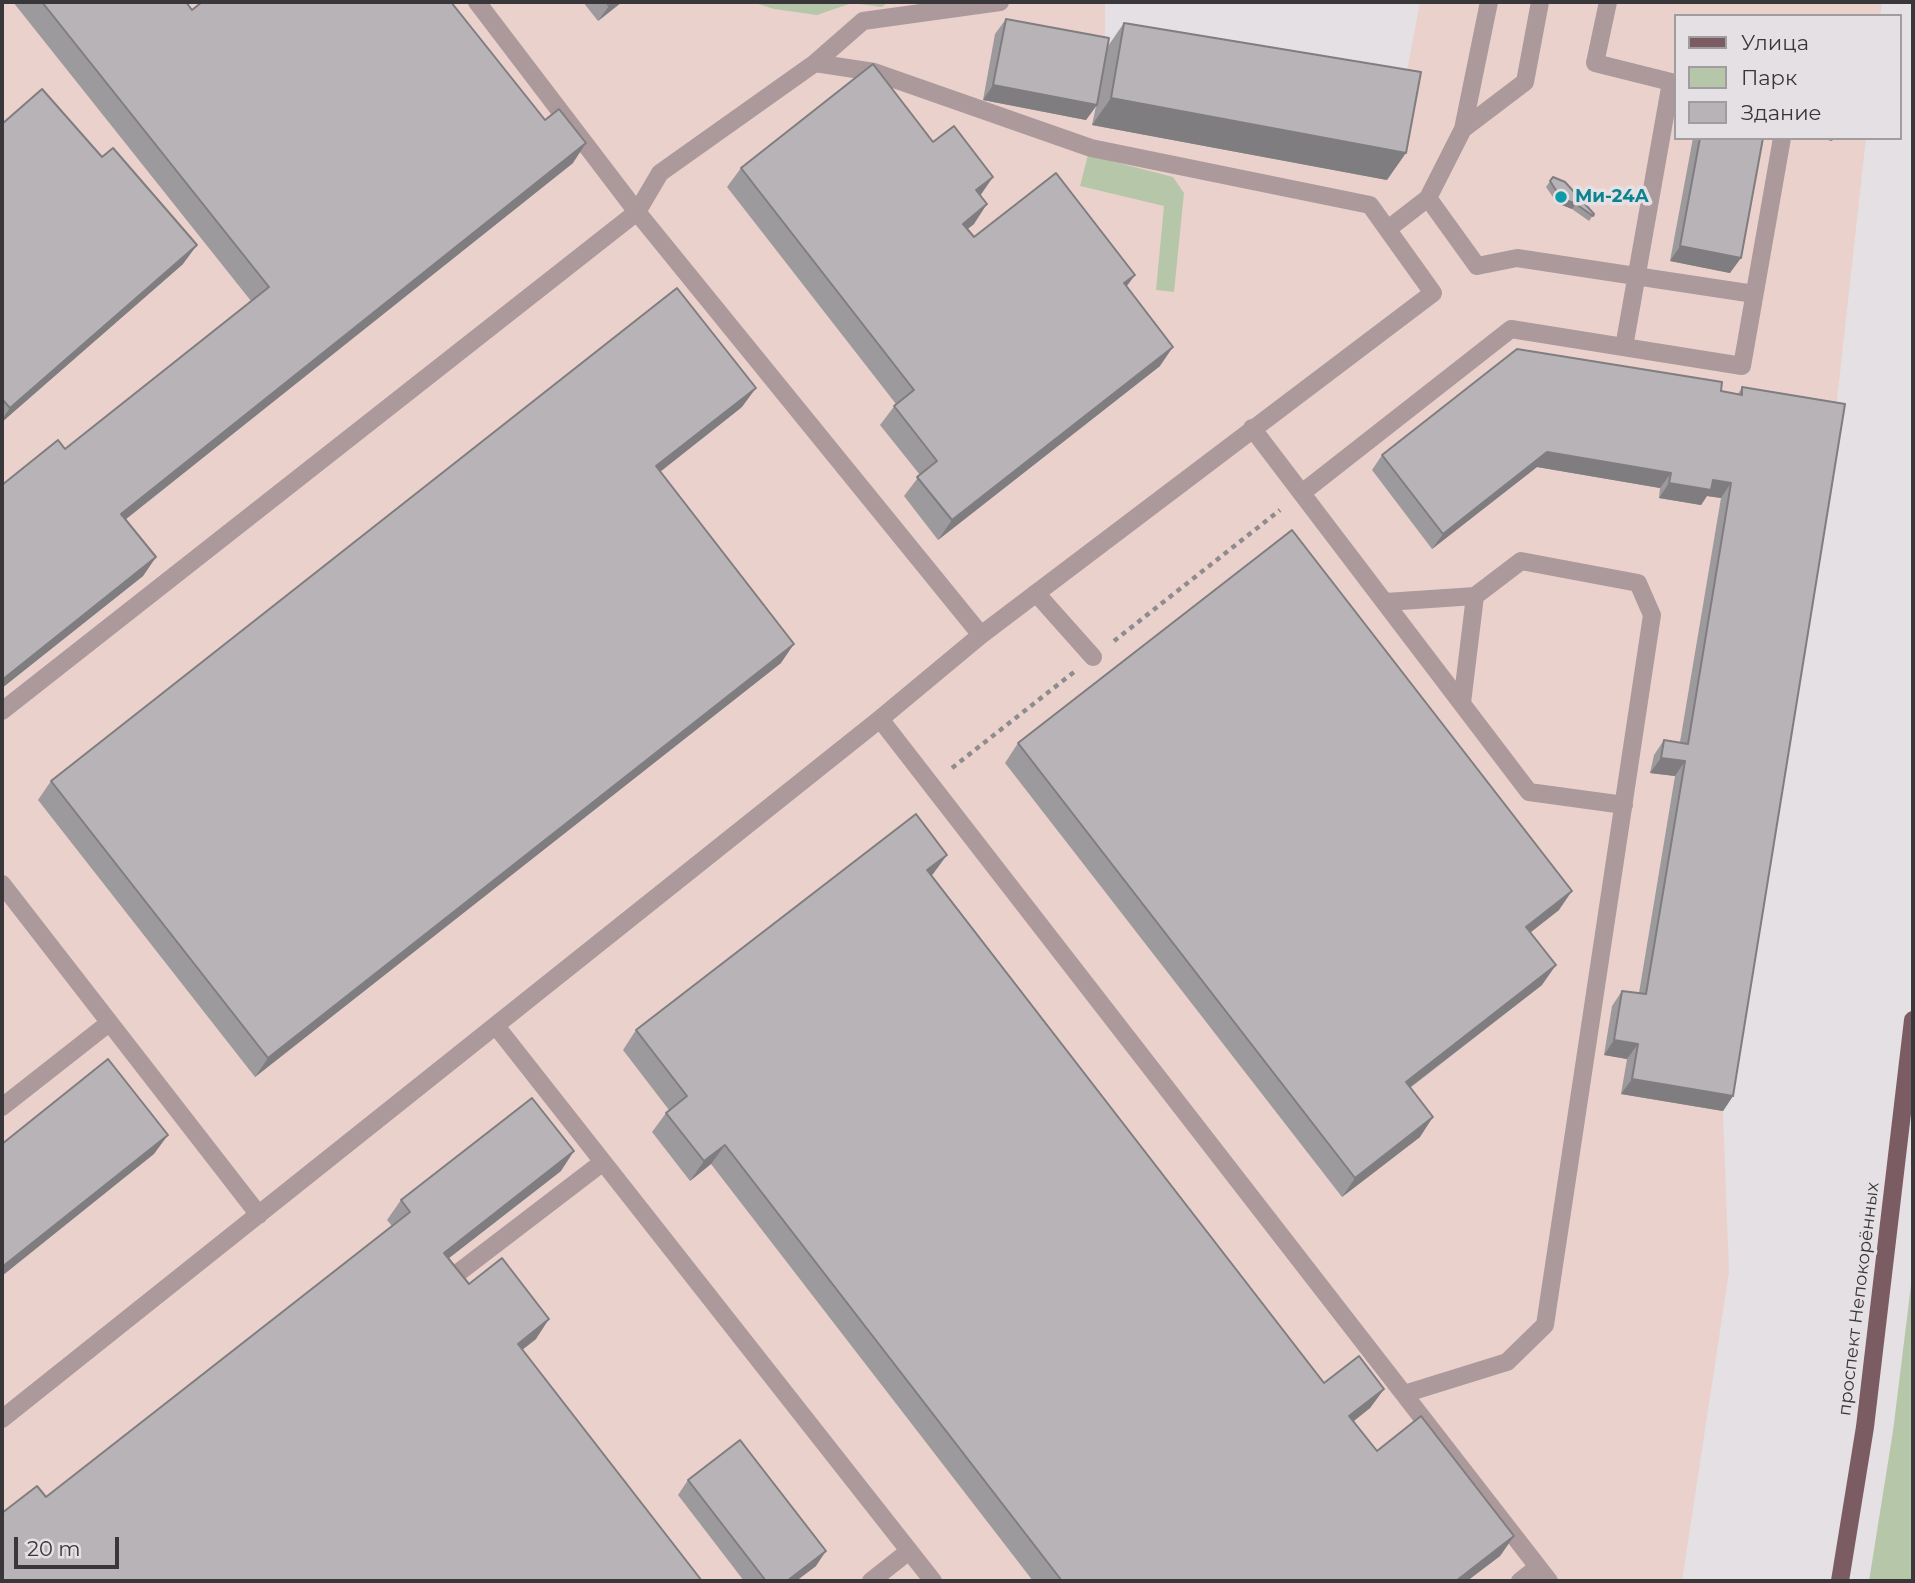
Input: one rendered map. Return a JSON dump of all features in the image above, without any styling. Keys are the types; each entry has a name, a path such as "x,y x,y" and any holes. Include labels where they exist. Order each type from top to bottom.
{"main road":[{"name":"проспект Непокорённых","path":"1840,1581 1865,1427 1913,1020"}],"lane":[{"path":"477,2 637,212 981,635"},
{"path":"2,711 637,212 660,173 815,63 863,21 1000,2"},
{"path":"1388,229 1428,198 1463,129 1489,2"},
{"path":"1463,129 1525,82 1540,2"},
{"path":"1608,2 1595,63 1673,82 1635,275 1624,347"},
{"path":"2,1419 880,719 981,635 1433,293 1370,205 1091,148 874,72 815,63"},
{"path":"1303,492 1511,329 1742,366 1782,140"},
{"path":"1428,198 1477,266 1517,258 1754,294"},
{"path":"1252,428 1529,792 1624,804"},
{"path":"1386,602 1475,596 1521,561 1638,583 1652,615 1545,1325 1507,1362 1404,1394"},
{"path":"1036,593 1093,657"},
{"path":"1462,703 1475,596"},
{"path":"880,719 1549,1581"},
{"path":"2,884 259,1215"},
{"path":"2,1107 109,1023"},
{"path":"496,1026 933,1581"},
{"path":"450,1279 603,1162"},
{"path":"871,1581 909,1551"},
{"path":"1520,1581 1538,1567"}],"path":[{"path":"931,785 1303,492"}],"shaded area":[{"path":"2,2 1105,2 1105,50 1402,98 1420,2 1882,2 1880,14 1674,14 1674,140 1866,140 1835,418 1723,1111 1729,1272 1682,1581 2,1581"}],"green space":[{"path":"888,2 882,7 852,3 817,15 774,9 755,3"},
{"path":"1088,155 1173,177 1184,193 1174,292 1156,290 1164,206 1080,186"},
{"path":"1913,1269 1913,1581 1869,1581 1893,1431"}],"building":[{"path":"42,2 186,2 192,10 202,2 451,2 545,120 559,109 586,143 121,514 156,557 2,680 2,485 58,440 65,449 269,287"},
{"path":"1006,19 1109,38 1097,105 993,85"},
{"path":"1124,23 1421,72 1406,153 1111,98"},
{"path":"873,64 933,142 954,126 993,177 976,190 987,204 963,224 974,237 1056,173 1135,275 1124,283 1173,347 952,520 917,477 937,461 894,406 914,390 741,168"},
{"path":"42,89 102,157 113,148 197,245 10,408 2,399 2,124"},
{"path":"1700,140 1763,140 1741,258 1680,246"},
{"path":"1553,177 1565,182 1593,216 1576,204 1561,198 1550,181"},
{"path":"677,288 756,388 656,466 794,644 268,1058 51,781"},
{"path":"1517,349 1722,382 1721,391 1742,395 1742,387 1845,404 1733,1096 1632,1079 1638,1044 1614,1040 1622,991 1646,994 1685,761 1661,758 1664,740 1688,744 1731,483 1713,480 1711,490 1669,483 1671,473 1547,452 1443,534 1382,455"},
{"path":"1292,530 1572,891 1526,927 1556,965 1406,1082 1433,1117 1355,1178 1018,743"},
{"path":"916,814 947,855 927,870 1324,1383 1359,1356 1384,1389 1349,1416 1377,1451 1421,1416 1514,1536 1456,1581 1062,1581 725,1145 704,1161 666,1113 687,1096 636,1030"},
{"path":"108,1059 168,1135 2,1267 2,1144"},
{"path":"532,1098 574,1151 444,1253 469,1284 502,1258 549,1319 518,1344 702,1581 2,1581 2,1513 37,1486 46,1497 410,1212 401,1200"},
{"path":"740,1440 826,1551 787,1581 766,1581 688,1480"}],"place":[{"name":"Ми-24А","path":"1561,197"}]}
